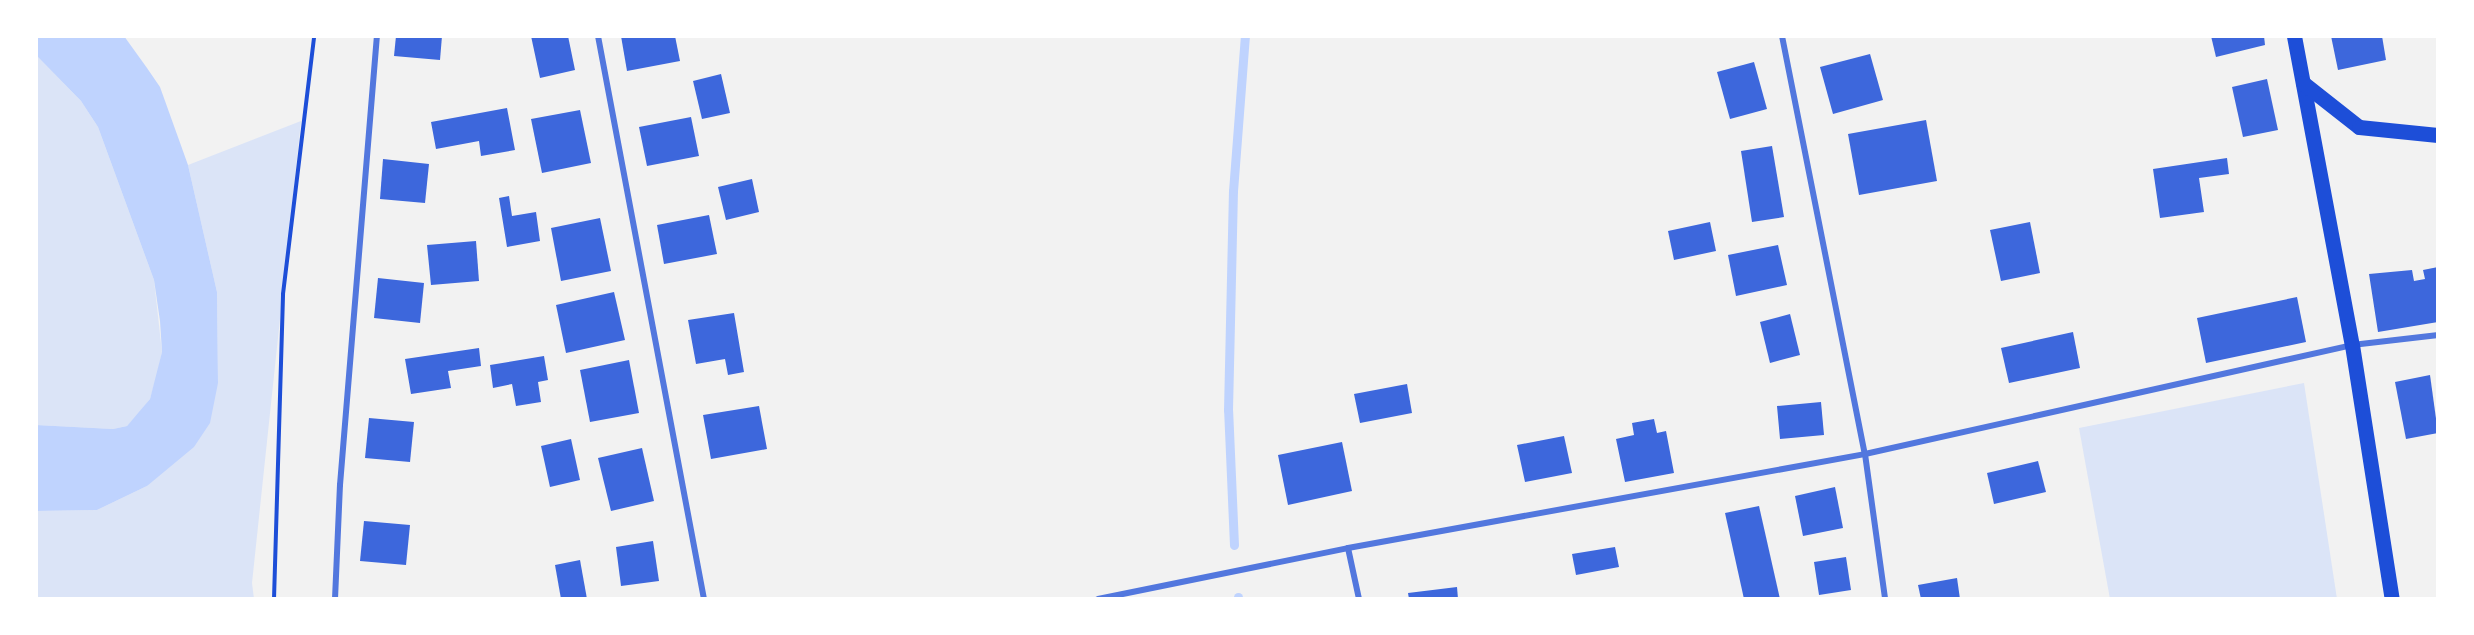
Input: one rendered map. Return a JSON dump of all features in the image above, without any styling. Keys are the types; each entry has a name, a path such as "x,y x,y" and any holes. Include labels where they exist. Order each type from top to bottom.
{"main road":[{"path":"2294,36 2352,345 2391,599"},
{"path":"2303,83 2359,127 2438,135"}],"street":[{"path":"335,599 340,485 377,36"},
{"path":"598,36 704,599"},
{"path":"1782,36 1865,454 1885,599"},
{"path":"1098,599 1348,548 1865,454 2352,345 2438,335"},
{"path":"1348,548 1359,599"}],"path":[{"path":"274,599 283,294 314,36"}],"shaded area":[{"path":"36,55 81,101 98,127 154,280 162,352 150,399 127,426 113,429 36,425"},
{"path":"301,121 252,583 254,599 36,599 36,511 97,510 147,486 218,383 217,292 188,165"},
{"path":"2304,383 2337,599 2110,599 2079,428"}],"water":[{"path":"36,36 124,36 147,68 160,87 188,165 217,292 218,383 210,423 194,447 147,486 97,510 36,511 36,425 113,429 127,426 150,399 162,352 160,321 154,280 98,127 81,101 36,55"}],"building":[{"path":"396,36 442,36 440,60 394,56"},
{"path":"531,36 568,36 575,70 540,78"},
{"path":"621,36 675,36 680,61 627,71"},
{"path":"2211,36 2264,36 2265,45 2216,57"},
{"path":"2331,36 2382,36 2386,60 2338,70"},
{"path":"1870,54 1883,100 1833,114 1820,67"},
{"path":"1754,62 1767,109 1730,119 1717,72"},
{"path":"721,74 730,113 702,119 693,81"},
{"path":"2267,79 2278,130 2243,137 2232,87"},
{"path":"507,108 515,150 481,156 479,141 436,149 431,122"},
{"path":"580,110 591,163 542,173 531,119"},
{"path":"691,117 699,156 647,166 639,127"},
{"path":"1926,120 1937,181 1859,195 1848,134"},
{"path":"1772,146 1784,217 1752,222 1741,151"},
{"path":"2227,158 2229,174 2199,178 2204,212 2160,218 2153,169"},
{"path":"383,159 429,164 425,203 380,199"},
{"path":"752,179 759,212 726,220 718,187"},
{"path":"509,196 512,216 536,212 540,241 507,247 499,198"},
{"path":"709,215 717,254 664,264 657,225"},
{"path":"600,218 611,271 561,281 551,228"},
{"path":"1710,222 1716,251 1674,260 1668,231"},
{"path":"2030,222 2040,273 2001,281 1990,230"},
{"path":"476,241 479,281 431,285 427,245"},
{"path":"1778,245 1787,285 1736,296 1728,255"},
{"path":"2438,267 2438,322 2378,332 2369,274 2412,270 2414,281 2425,279 2423,270"},
{"path":"378,278 424,283 420,323 374,318"},
{"path":"614,292 625,340 566,353 556,305"},
{"path":"2297,297 2306,342 2206,363 2197,318"},
{"path":"734,313 744,372 728,375 725,359 696,364 688,320"},
{"path":"1790,314 1800,355 1770,363 1760,322"},
{"path":"2073,332 2080,368 2009,383 2001,348"},
{"path":"479,348 481,366 448,371 451,388 411,394 405,359"},
{"path":"544,356 548,380 538,382 541,402 516,406 512,384 493,388 490,365"},
{"path":"629,360 639,413 590,422 580,370"},
{"path":"2430,375 2438,433 2406,439 2395,382"},
{"path":"1407,384 1412,413 1360,423 1354,394"},
{"path":"1821,402 1824,435 1780,439 1777,406"},
{"path":"759,406 767,449 711,459 703,415"},
{"path":"369,418 414,422 410,462 365,458"},
{"path":"1654,419 1657,433 1666,431 1674,473 1625,482 1616,439 1634,435 1632,423"},
{"path":"1564,436 1572,473 1525,482 1517,445"},
{"path":"571,439 580,480 550,487 541,446"},
{"path":"1342,442 1352,491 1288,505 1278,455"},
{"path":"642,448 654,501 611,511 598,458"},
{"path":"2038,461 2046,492 1994,504 1987,473"},
{"path":"1835,487 1843,528 1803,536 1795,496"},
{"path":"1759,506 1780,599 1744,599 1725,513"},
{"path":"364,521 410,525 406,565 360,561"},
{"path":"653,541 659,581 621,586 616,547"},
{"path":"1615,547 1619,567 1576,575 1572,554"},
{"path":"1846,557 1851,590 1819,595 1814,562"},
{"path":"580,560 587,599 561,599 555,565"},
{"path":"1957,578 1960,599 1921,599 1918,585"},
{"path":"1457,587 1458,599 1409,599 1408,593"}],"waterway":[{"path":"1234,545 1228,410 1233,191 1245,36"}]}
